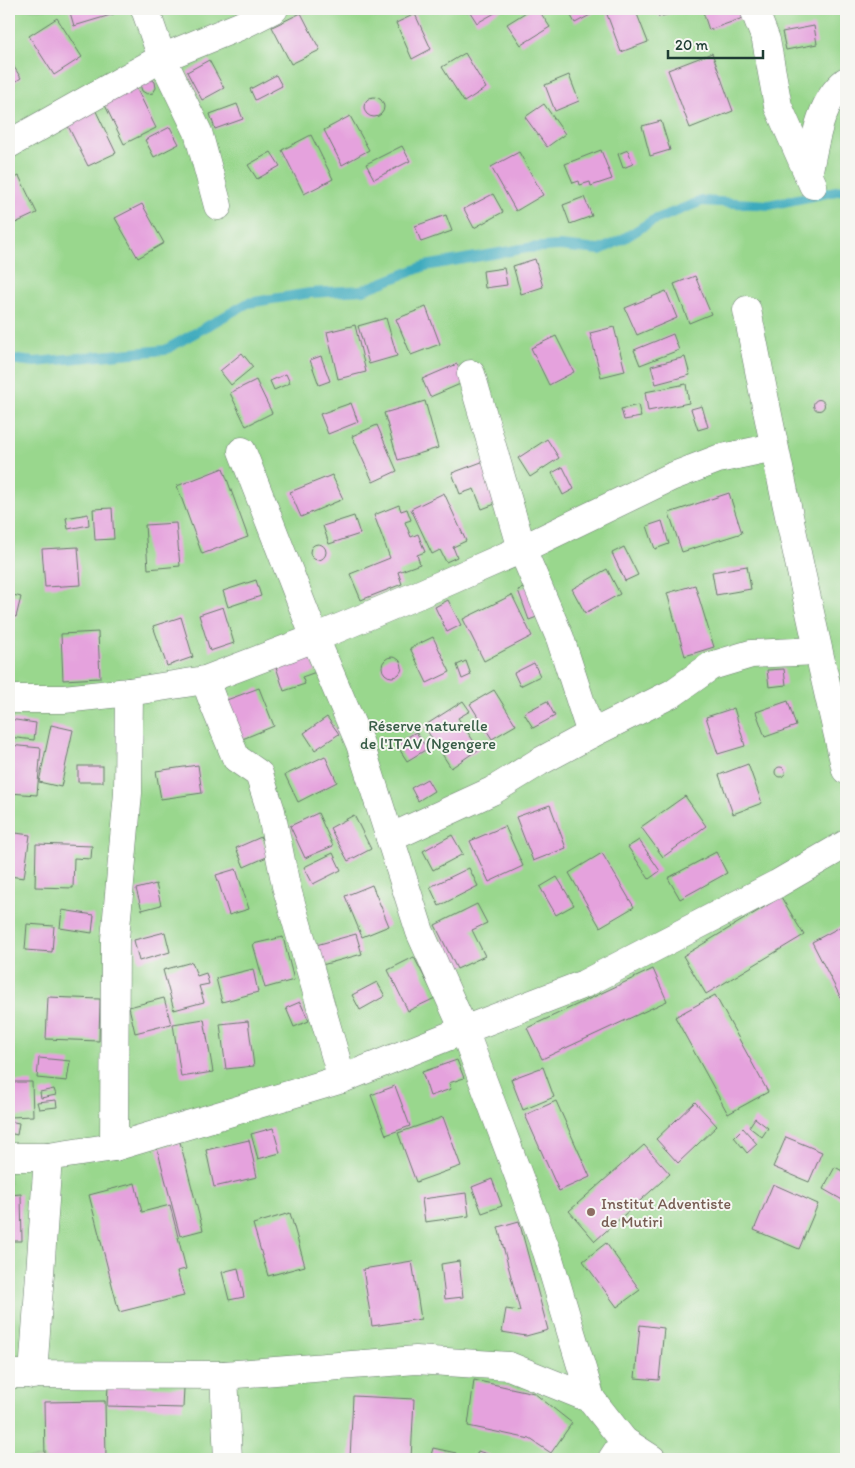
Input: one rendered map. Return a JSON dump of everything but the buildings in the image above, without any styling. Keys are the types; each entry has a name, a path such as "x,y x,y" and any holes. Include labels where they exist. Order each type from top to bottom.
{"street":[{"path":"145,9 162,58 198,132 218,206"},
{"path":"9,144 162,58 240,26 274,9"},
{"path":"754,9 766,40 778,106 810,180 822,116 838,88 846,81"},
{"path":"747,310 774,448 846,770"},
{"path":"471,374 522,549 560,638 591,734"},
{"path":"9,699 64,700 205,680 315,638 522,549 671,477 718,459 774,448"},
{"path":"242,451 315,638 360,744 420,932 464,1030 547,1252 591,1399 618,1450 652,1459"},
{"path":"390,838 492,791 539,762 673,692 711,666 752,654 818,651"},
{"path":"205,680 236,758 259,774 271,811 286,886 342,1079"},
{"path":"114,1147 115,939 128,793 129,692"},
{"path":"9,1157 48,1157 114,1147 342,1079 584,984 768,888 846,844"},
{"path":"48,1157 21,1375 224,1375 416,1360 509,1366 591,1399"},
{"path":"224,1375 228,1459"}],"green space":[{"name":"Réserve naturelle de l'ITAV (Ngengere","path":"9,9 846,9 846,1459 9,1459"}],"waterway":[{"path":"9,359 35,362 165,350 248,303 310,293 363,290 425,266 527,248 559,246 600,250 623,239 652,221 702,201 769,205 846,189"}],"place":[{"name":"Institut Adventiste de Mutiri","path":"591,1212"}]}
